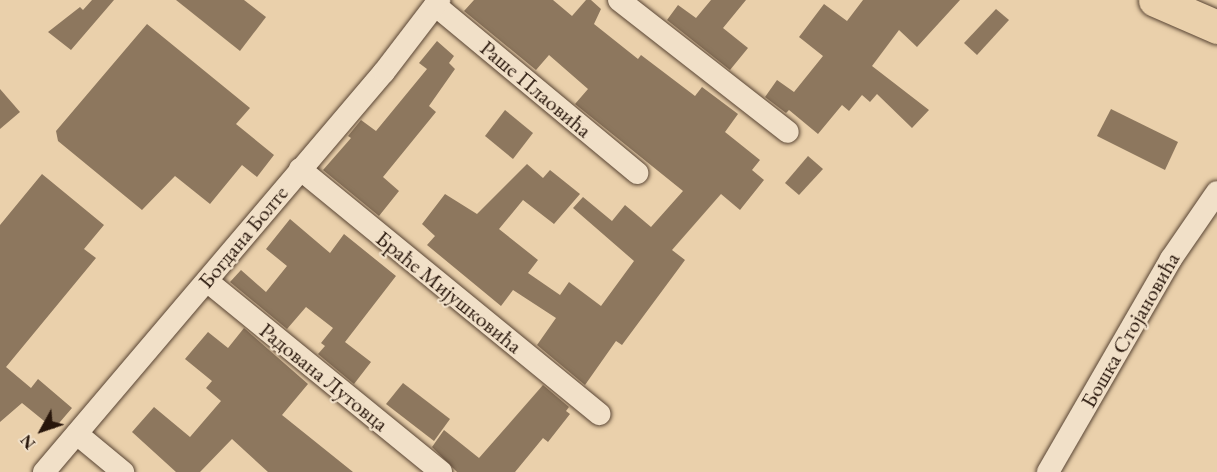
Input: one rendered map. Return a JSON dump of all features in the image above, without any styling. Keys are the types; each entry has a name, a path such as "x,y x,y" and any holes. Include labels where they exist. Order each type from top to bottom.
{"main road":[{"path":"1155,0 1217,27"}],"street":[{"path":"619,0 788,132"},
{"name":"Богдана Болте","path":"44,472 384,72 437,2"},
{"name":"Раше Плаовића","path":"437,2 637,173"},
{"name":"Браће Мијушковића","path":"300,169 599,414"},
{"name":"Бошка Стојановића","path":"1048,472 1171,259 1217,192"},
{"name":"Радована Лутовца","path":"207,281 441,472"},
{"path":"77,434 123,472"}],"building":[{"path":"92,0 114,0 71,50 48,32 80,7 83,10"},
{"path":"176,0 244,0 266,17 240,51"},
{"path":"474,0 553,0 572,16 586,0 591,0 601,9 594,24 638,59 641,55 695,96 702,87 738,114 725,132 760,160 752,170 764,180 740,210 721,194 672,250 685,260 622,345 616,341 585,385 537,345 556,318 513,290 501,306 427,245 435,236 422,224 445,194 477,214 527,164 543,178 550,170 580,194 554,224 523,200 499,229 538,260 528,273 560,295 569,282 601,306 634,261 573,208 583,197 612,221 625,205 651,227 683,191 575,104 588,89 549,55 536,70 464,11"},
{"path":"711,0 746,0 723,28 748,48 730,70 667,20 678,5 696,18"},
{"path":"863,0 960,0 917,47 899,30 872,66 929,110 912,128 877,94 870,102 862,95 849,111 842,105 818,134 789,110 786,113 765,97 777,80 794,92 823,56 799,37 824,4 847,21"},
{"path":"996,9 1009,20 977,55 964,43"},
{"path":"147,24 250,108 236,124 274,155 257,177 242,165 210,204 175,176 142,210 58,141 56,131"},
{"path":"437,41 454,56 449,63 455,69 429,106 436,112 383,177 399,191 379,216 323,170 351,138 348,136 361,120 376,131 427,69 419,63"},
{"path":"0,89 20,112 0,129"},
{"path":"1111,109 1178,142 1165,170 1097,136"},
{"path":"505,110 533,133 513,159 485,136"},
{"path":"808,156 823,169 799,195 785,183"},
{"path":"42,174 104,225 84,249 96,258 6,367 31,388 38,379 72,408 54,429 22,403 0,422 0,225"},
{"path":"290,219 330,253 344,234 396,276 345,342 371,362 354,384 318,354 325,346 321,343 333,328 306,307 287,329 230,282 241,270 266,292 287,266 266,249"},
{"path":"244,328 308,384 282,415 353,472 268,472 232,439 200,472 176,472 132,432 154,407 190,437 221,401 206,388 212,381 185,359 208,332 228,348"},
{"path":"403,383 450,419 434,441 386,404"},
{"path":"543,385 569,407 566,411 570,414 548,442 543,438 515,472 457,472 432,447 444,430 479,458"}]}
